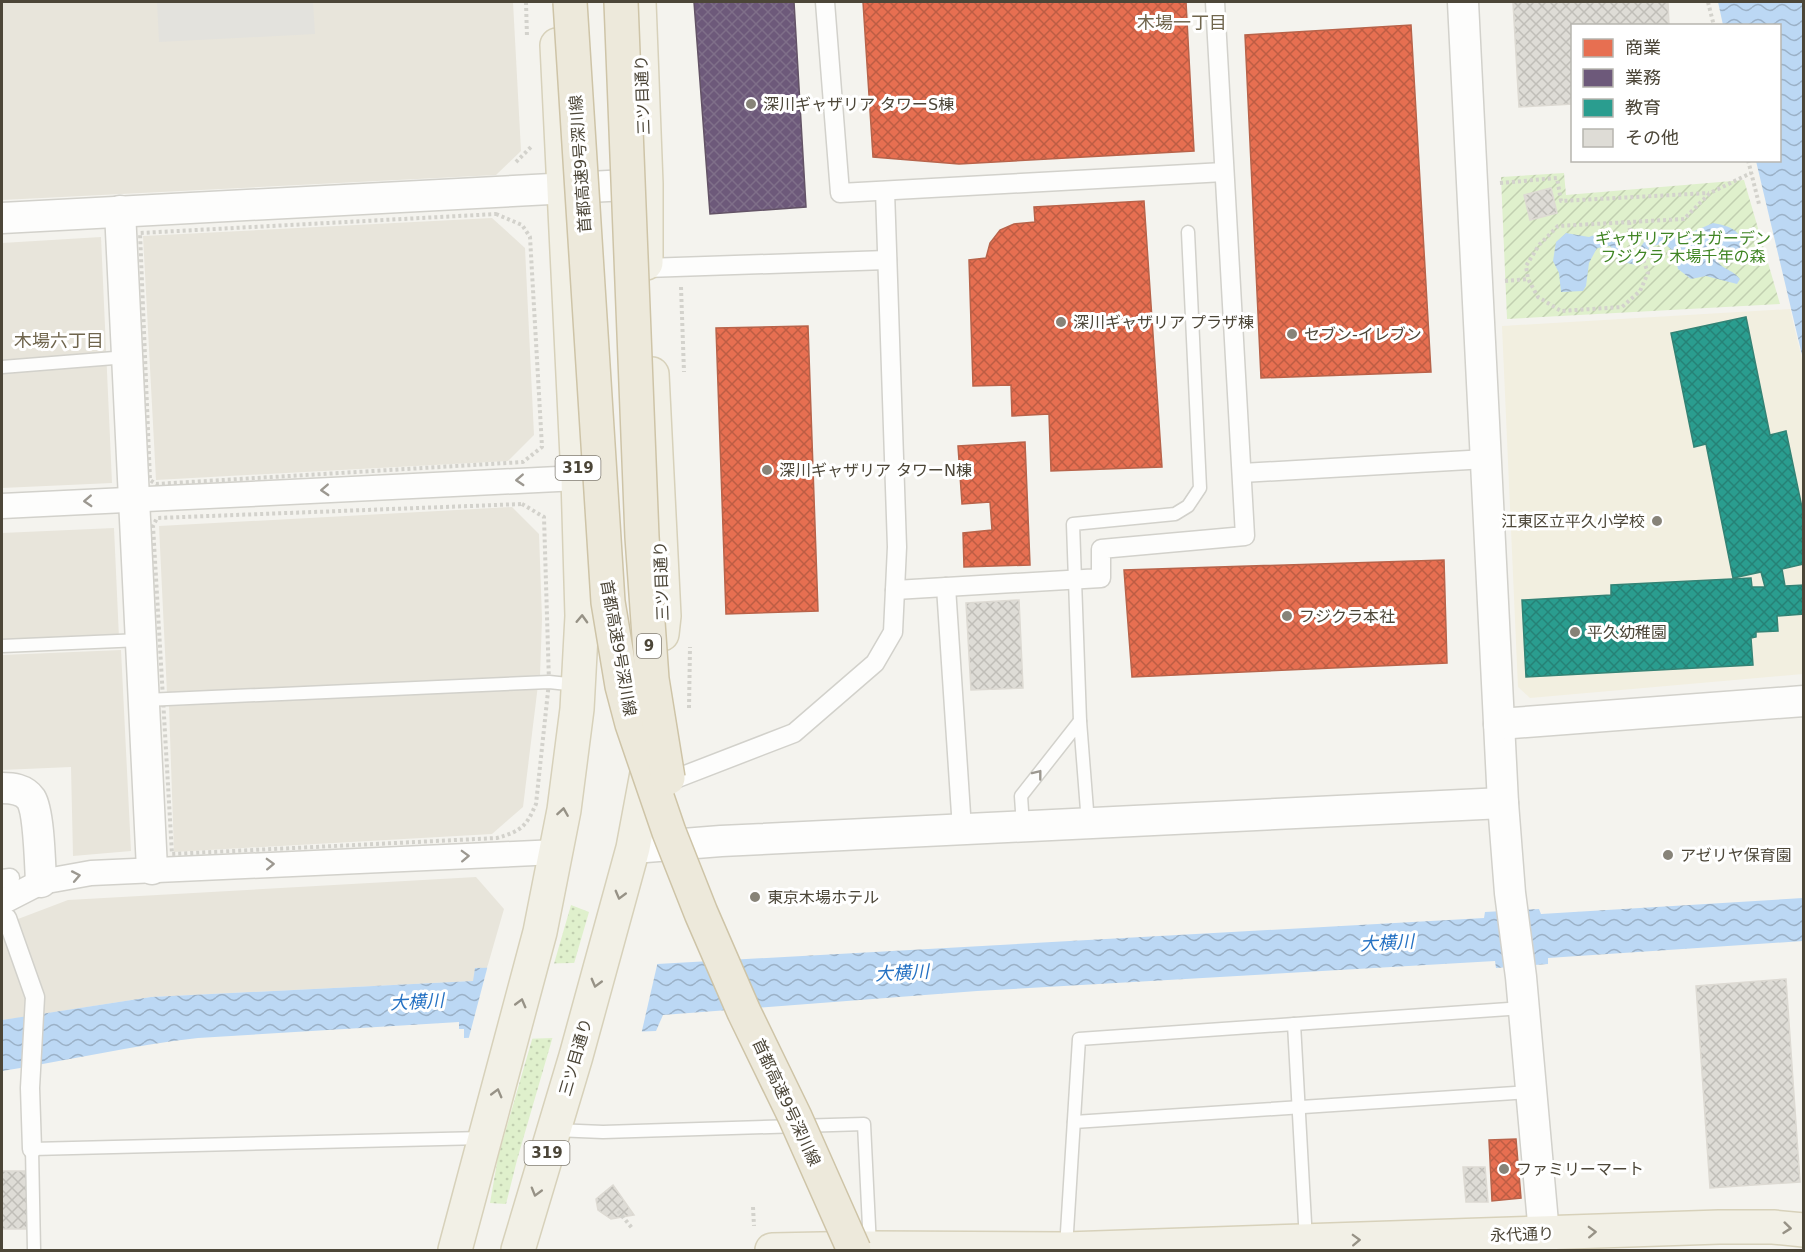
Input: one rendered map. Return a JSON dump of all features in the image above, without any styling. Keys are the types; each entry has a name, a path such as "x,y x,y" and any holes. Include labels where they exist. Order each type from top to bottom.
{"highway":[{"name":"首都高速9号深川線","path":"570,2 608,602 622,686 650,778 701,913 744,1012 861,1250"},
{"name":"首都高速9号深川線","path":"621,2 642,537 652,679 665,766 691,872 705,909 751,1016 861,1250"}],"main road":[{"name":"319","path":"454,1251 540,932 564,810 578,685 582,616 578,478 554,2"},
{"name":"三ツ目通り","path":"518,1251 576,1056 633,848 655,728 664,616 646,268 646,184 639,2"},
{"name":"永代通り","path":"763,1239 861,1250 1066,1249 1306,1241 1543,1242 1719,1227 1773,1227 1803,1230"}],"street":[{"path":"825,2 840,193 1224,172"},
{"path":"895,590 1101,578 1101,549 1245,537 1215,2"},
{"path":"1463,2 1503,803 1510,892 1524,1008 1543,1242"},
{"path":"2,218 646,184"},
{"path":"643,791 794,733 875,663 893,632 897,547 885,191"},
{"path":"120,211 152,869"},
{"path":"646,268 887,260"},
{"path":"1242,473 1486,459"},
{"path":"2,506 578,478"},
{"path":"946,587 962,829"},
{"path":"1499,724 1803,701"},
{"path":"2,788 11,788 25,793 32,801 41,882"},
{"path":"633,848 721,841 1503,803"},
{"path":"32,1149 30,1088 35,997 4,910 41,882 91,873 152,869 556,852"}],"lane":[{"path":"1088,823 1080,721 1073,524 1175,514 1188,506 1200,488 1188,232"},
{"path":"2,367 128,357"},
{"path":"2,646 142,640"},
{"path":"144,700 549,682 578,685"},
{"path":"1023,826 1021,796 1080,721"},
{"path":"1066,1249 1079,1039 1524,1008"},
{"path":"1294,1024 1306,1241"},
{"path":"1074,1122 1531,1091"},
{"path":"553,1130 603,1132 864,1124 861,1250"},
{"path":"34,1251 32,1149 484,1138"}],"path":[{"path":"1707,2 1713,24"},
{"path":"1748,162 1759,204"},
{"path":"1629,222 1631,241 1643,259 1648,273 1640,291 1622,307 1561,311 1538,297 1528,279 1526,266 1539,245 1558,226 1629,222 1684,219 1710,193 1751,172"},
{"path":"1499,183 1557,178 1561,201 1710,193"},
{"path":"496,214 522,225 530,237 542,447 523,462 156,484 150,480 140,233 148,232 496,214"},
{"path":"1505,281 1528,279"},
{"path":"753,1207 763,1239"},
{"path":"618,1211 632,1228"}],"shaded area":[{"path":"2,2 513,2 521,151 496,175 2,200"},
{"path":"157,2 313,2 315,34 159,42"},
{"path":"492,218 525,248 534,435 508,461 156,480 143,236"},
{"path":"101,237 112,483 2,488 2,243"},
{"name":"江東区立平久小学校","path":"1790,309 1804,368 1803,674 1530,698 1518,687 1502,326"},
{"path":"512,507 539,534 542,619 540,676 167,694 159,526"},
{"path":"114,528 119,638 2,644 2,533"},
{"path":"121,650 131,851 73,856 71,767 2,770 2,655"},
{"path":"538,685 523,807 492,834 174,852 169,706"},
{"path":"476,877 504,909 487,968 473,981 151,997 42,1014 42,1000 18,919 68,900"},
{"path":"2,925 28,1002 26,1017 2,1020"}],"green space":[{"name":"ギャザリアビオガーデン フジクラ 木場千年の森","path":"1564,173 1566,195 1744,180 1780,304 1507,319 1501,177"},
{"path":"571,905 589,912 506,1204 490,1203 498,1157"}],"water":[{"path":"1718,2 1803,2 1803,359 1756,162 1781,162 1781,24 1723,24"},
{"path":"1713,223 1736,231 1741,240 1738,253 1728,256 1726,249 1717,248 1715,258 1740,279 1737,284 1706,276 1691,279 1678,269 1674,252 1664,243 1649,247 1647,258 1636,265 1623,262 1610,246 1597,248 1589,263 1586,286 1583,291 1561,292 1559,273 1553,261 1556,242 1566,233 1589,237 1602,232 1615,235 1624,252 1634,256 1652,231 1671,233 1681,237"},
{"name":"大横川","path":"1803,898 1803,941 1548,958 1548,964 1496,968 1495,961 977,991 663,1015 656,1031 464,1038 464,1029 459,1029 459,1022 198,1038 2,1071 2,1020 151,997 473,981 475,968 657,964 1484,918 1485,912 1539,909 1541,914"}],"pier":[{"path":"658,961 641,1035 468,1041 488,965"}],"building: 商業":[{"path":"863,2 1186,2 1194,151 959,164 873,157"},
{"path":"1411,25 1431,372 1261,378 1245,35"},
{"name":"深川ギャザリア プラザ棟","path":"1144,201 1162,467 1051,471 1049,414 1012,416 1011,385 973,386 969,260 986,258 990,243 1000,230 1014,224 1035,222 1034,207"},
{"name":"深川ギャザリア タワーN棟","path":"808,326 818,611 726,614 716,328"},
{"path":"1025,442 1030,565 964,567 963,533 992,530 990,502 962,504 958,446"},
{"name":"フジクラ本社","path":"1444,560 1447,663 1132,677 1124,570"},
{"name":"ファミリーマート","path":"1516,1139 1521,1198 1492,1201 1489,1140"}],"building: 業務":[{"name":"深川ギャザリア タワーS棟","path":"694,2 794,2 806,207 710,214"}],"building: 教育":[{"path":"1746,317 1770,435 1786,431 1804,517 1804,564 1782,569 1785,586 1804,585 1804,614 1777,616 1778,631 1756,632 1756,637 1751,638 1753,665 1526,677 1522,600 1611,595 1611,585 1751,578 1752,587 1765,587 1761,572 1733,578 1706,444 1694,447 1671,333"}],"building: その他":[{"path":"1513,2 1668,2 1669,24 1571,24 1571,104 1519,107"},
{"path":"1551,188 1557,213 1530,220 1524,195"},
{"path":"1019,600 1023,688 971,690 966,603"},
{"path":"1786,979 1800,1182 1710,1188 1696,986"},
{"path":"1463,1167 1485,1167 1488,1202 1466,1202"},
{"path":"2,1171 27,1171 28,1229 2,1229"},
{"path":"613,1185 634,1215 611,1219 598,1210 596,1199"}],"place":[{"name":"深川ギャザリア タワーS棟","path":"751,104"},
{"name":"深川ギャザリア プラザ棟","path":"1061,322"},
{"name":"セブン-イレブン","path":"1292,334"},
{"name":"深川ギャザリア タワーN棟","path":"767,470"},
{"name":"江東区立平久小学校","path":"1657,521"},
{"name":"フジクラ本社","path":"1287,616"},
{"name":"平久幼稚園","path":"1575,632"},
{"name":"アゼリヤ保育園","path":"1668,855"},
{"name":"東京木場ホテル","path":"755,897"},
{"name":"ファミリーマート","path":"1504,1169"}],"district":[{"name":"木場一丁目","path":"1182,23"},
{"name":"木場六丁目","path":"59,341"}]}
